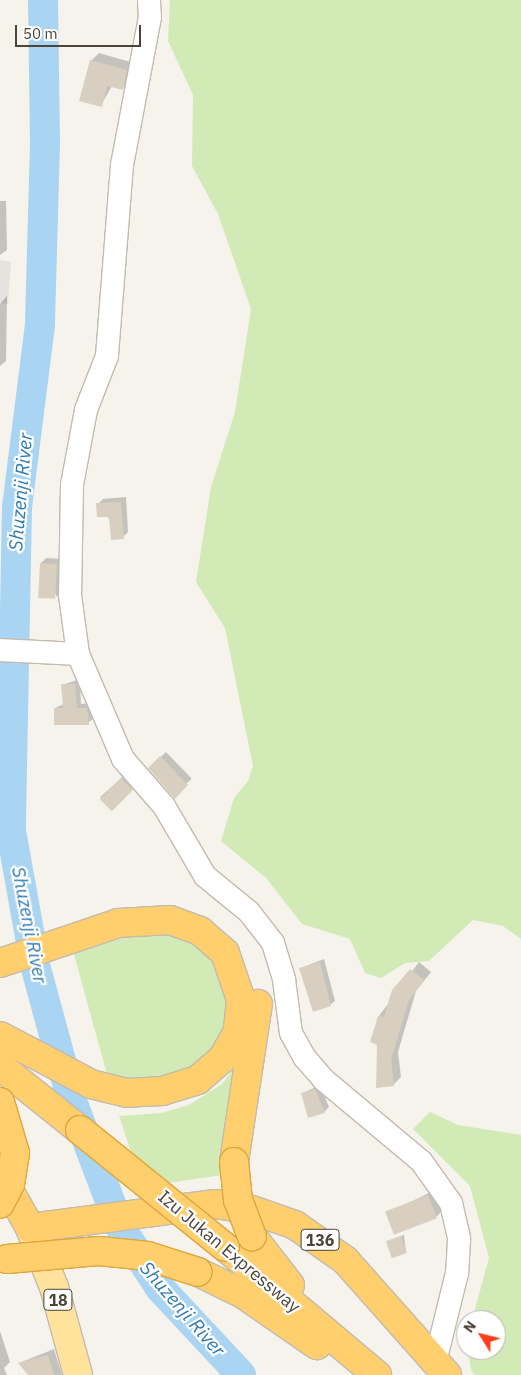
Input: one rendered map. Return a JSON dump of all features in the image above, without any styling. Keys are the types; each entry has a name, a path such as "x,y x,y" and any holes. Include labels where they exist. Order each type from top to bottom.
{"highway":[{"path":"0,963 123,909 159,903 206,916 241,948 254,976 259,1007 234,1162 238,1200 252,1236 296,1291 386,1375"},
{"path":"0,953 118,923 152,919 200,931 225,953 238,983 238,1031 212,1071 180,1088 127,1093 98,1086 51,1066 0,1036"},
{"name":"Izu Jukan Expressway","path":"0,1066 225,1247 377,1375"},
{"path":"0,1102 15,1153 10,1184 0,1204"},
{"path":"0,1174 30,1228"},
{"name":"136","path":"30,1228 142,1211 232,1206 295,1225 345,1260 441,1369"},
{"path":"4,1259 99,1251 148,1256 198,1272 243,1294 359,1375"}],"main road":[{"name":"18","path":"30,1228 54,1287 78,1375"}],"street":[{"path":"149,0 150,17 122,165 107,356 86,410 72,485 70,596 78,654 123,760 164,806 205,876 249,912 273,943 284,980 291,1033 305,1058 324,1080 421,1161 450,1203 459,1239 457,1273 441,1369"},
{"path":"0,650 78,654"}],"green space":[{"path":"170,0 521,0 521,939 503,926 473,920 429,961 405,963 381,978 365,973 350,939 302,924 266,878 221,841 234,798 248,781 253,766 225,628 196,582 211,487 235,412 251,309 218,214 192,166 193,95 168,41"},
{"path":"162,931 205,944 228,978 228,1026 220,1042 189,1070 137,1085 108,1078 72,947"},
{"path":"237,1064 221,1146 223,1175 167,1183 133,1158 119,1116 161,1113 189,1105 222,1084"},
{"path":"430,1112 458,1125 521,1135 521,1375 475,1375 471,1370 470,1360 506,1360 506,1310 475,1310 489,1258 470,1186 413,1129"}],"shaded area":[{"path":"0,260 11,262 8,304 0,303"}],"building":[{"path":"90,60 127,70 123,90 107,86 102,107 79,101"},
{"path":"121,502 124,539 111,540 109,517 97,517 96,503"},
{"path":"40,563 57,564 55,599 38,598"},
{"path":"61,684 75,684 77,708 87,708 89,725 54,725 54,708 63,708"},
{"path":"160,756 188,785 175,799 148,768"},
{"path":"121,778 133,790 112,811 100,799"},
{"path":"320,962 331,1006 313,1012 299,968"},
{"path":"410,969 424,980 409,1000 391,1060 394,1086 376,1088 377,1045 370,1042 378,1016 384,1017 392,990"},
{"path":"315,1089 325,1113 308,1118 301,1093"},
{"path":"428,1195 437,1218 394,1235 385,1211"},
{"path":"401,1236 407,1253 392,1258 386,1241"},
{"path":"48,1355 54,1375 28,1375 18,1363"}],"waterway":[{"name":"Shuzenji River","path":"43,0 45,143 40,325 17,507 11,831 35,965 72,1101 119,1225 160,1288 241,1375"}]}
